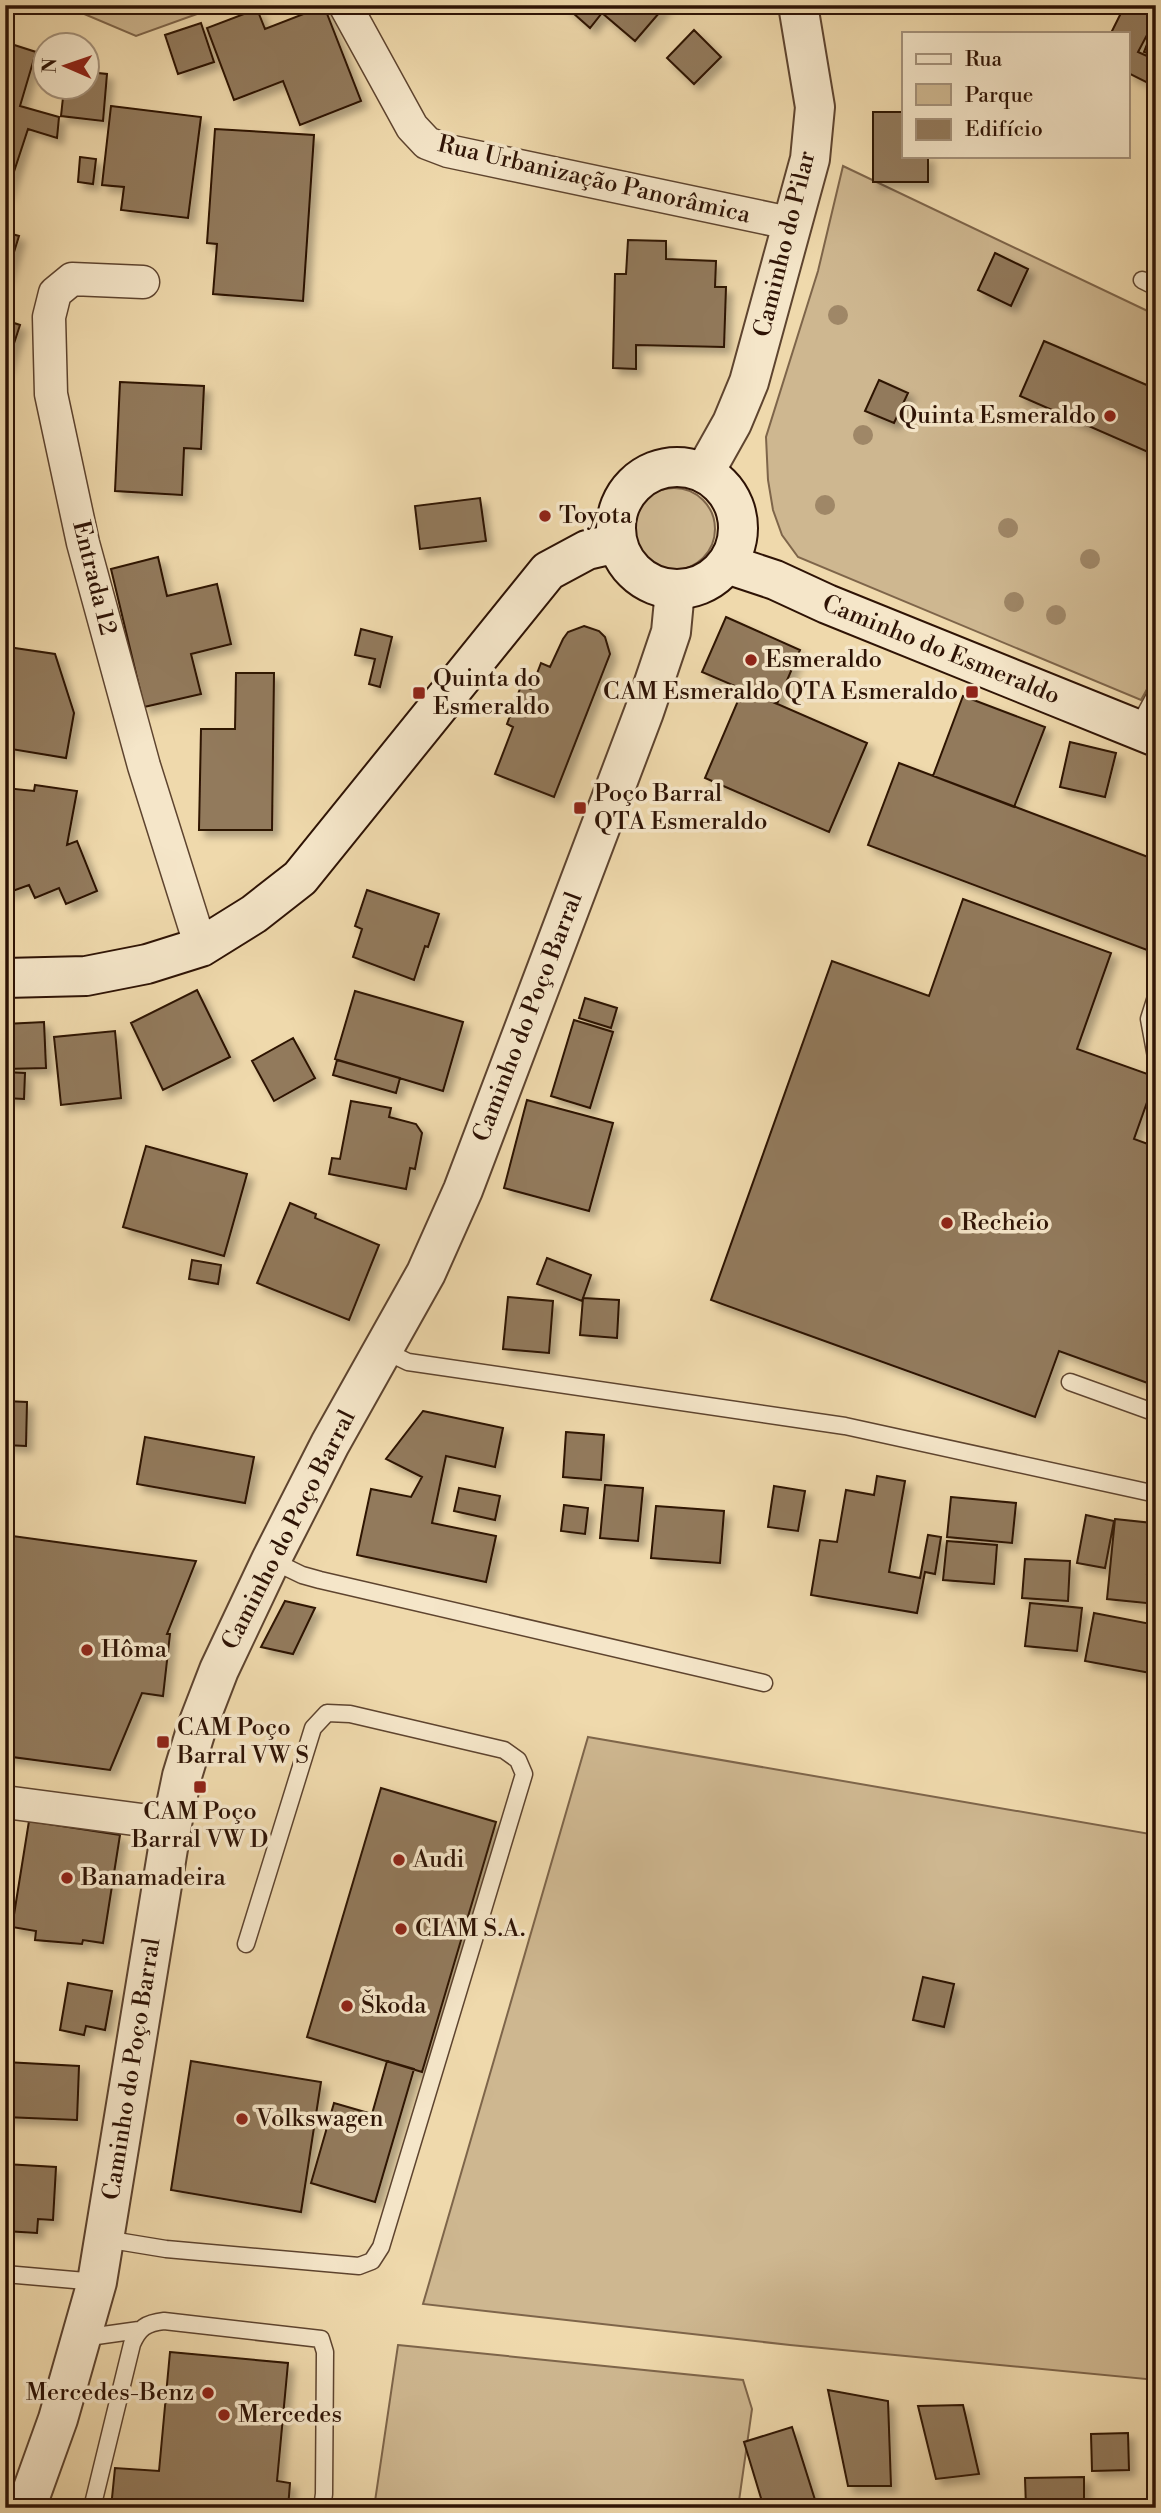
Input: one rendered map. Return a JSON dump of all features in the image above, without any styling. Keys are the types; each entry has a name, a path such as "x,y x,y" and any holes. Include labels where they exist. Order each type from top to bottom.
{"street":[{"name":"Rua Urbanização Panorâmica","path":"345,5 412,127 427,143 447,151 794,224"},
{"name":"Caminho do Pilar","path":"704,473 732,423 749,382 810,159 815,107 798,5"},
{"name":"Entrada 12","path":"143,282 72,279 55,293 49,317 51,394 83,542 140,753 201,947"},
{"path":"684,467 704,473 720,484 732,500 738,519 738,538 727,565 708,582 692,588 675,590 656,586 640,578 627,564 617,543 616,529 620,508 629,490 644,476 664,468 684,467"},
{"path":"5,978 86,976 147,964 201,947 254,914 300,878 548,571 587,550 617,543"},
{"name":"Caminho do Esmeraldo","path":"727,565 775,580 827,604 1146,733"},
{"name":"Caminho do Poço Barral","path":"26,2508 58,2419 97,2282 172,1824 182,1776 197,1727 219,1670 271,1560 330,1444 426,1273 463,1190 644,712 671,632 675,590"},
{"path":"5,1802 172,1824"}],"lane":[{"path":"1146,733 1156,694"},
{"path":"1156,997 1149,1019 1156,1057"},
{"path":"383,1350 408,1362 845,1426 1156,1494"},
{"path":"1070,1382 1156,1413"},
{"path":"271,1560 320,1580 764,1684"},
{"path":"105,2239 166,2249 359,2266 372,2261 381,2247 524,1774 518,1760 504,1750 350,1714 327,1713 313,1728 246,1944"},
{"path":"5,2274 97,2282"},
{"path":"81,2338 138,2330 149,2322 164,2321 321,2339 325,2352 322,2508"},
{"path":"92,2508 132,2344 138,2330"}],"green space":[{"path":"63,5 222,5 136,36"},
{"name":"Quinta Esmeraldo","path":"843,166 1156,315 1156,673 1141,700 798,557 782,535 773,510 768,480 766,437 818,271"},
{"path":"674,488 690,491 703,500 712,513 715,529 712,545 703,558 690,567 674,570 658,567 645,558 636,545 633,529 636,513 645,500 658,491"},
{"path":"588,1737 1156,1835 1156,2380 790,2345 423,2304"},
{"path":"398,2345 743,2380 752,2409 738,2508 374,2508"}],"building":[{"path":"564,5 666,5 635,41 602,13 590,28"},
{"path":"1125,5 1156,18 1138,52 1156,60 1156,87 1130,74 1130,32 1112,32"},
{"path":"324,6 361,101 300,125 283,81 234,100 207,28 257,9 265,29"},
{"path":"201,23 214,62 178,74 165,35"},
{"path":"1156,25 1156,56 1144,52"},
{"path":"694,30 721,57 694,84 667,58"},
{"path":"5,42 32,51 32,66 20,106 59,117 57,138 28,129 6,196"},
{"path":"102,73 107,74 103,121 61,116 62,102 102,102"},
{"path":"111,106 201,117 188,218 121,210 124,187 102,185"},
{"path":"873,112 902,112 902,158 928,158 928,182 873,182"},
{"path":"215,129 314,135 303,301 213,294 217,244 207,243"},
{"path":"80,157 96,159 93,184 78,182"},
{"path":"5,232 19,236 5,281"},
{"path":"628,240 666,241 666,259 716,261 715,287 726,287 724,347 636,345 636,369 613,368 615,274 626,274"},
{"path":"995,253 1028,269 1011,306 978,290"},
{"path":"5,320 20,325 5,371"},
{"name":"Quinta Esmeraldo","path":"1044,341 1156,389 1156,435 1148,452 1020,396"},
{"path":"879,380 908,393 894,423 865,411"},
{"path":"120,382 204,386 201,449 184,448 182,495 115,491"},
{"path":"480,498 486,541 420,549 415,506"},
{"path":"158,557 167,596 217,584 231,644 191,654 201,694 144,707 111,569"},
{"path":"726,617 800,650 777,704 702,672"},
{"path":"584,626 599,631 605,637 610,654 554,797 495,774 513,727 507,724 521,686 531,689 541,663 550,667 568,632"},
{"path":"361,629 392,637 380,687 369,684 375,659 355,655"},
{"path":"8,647 55,654 74,713 66,758 5,748 5,662"},
{"path":"236,673 274,673 272,830 199,830 201,729 235,729"},
{"path":"743,689 867,743 829,832 705,778"},
{"path":"963,696 1045,727 1014,807 933,776"},
{"path":"1070,742 1116,753 1105,797 1060,787"},
{"path":"899,763 1156,860 1156,926 1147,950 868,845"},
{"path":"35,785 77,791 67,845 77,841 97,891 66,904 59,888 35,898 29,885 7,893 5,888 6,788 34,791"},
{"path":"367,890 439,914 414,980 353,957 362,929 355,926"},
{"name":"Recheio","path":"963,899 1111,953 1077,1049 1156,1077 1134,1139 1156,1147 1156,1386 1059,1351 1035,1417 711,1300 832,961 929,996"},
{"path":"197,990 230,1057 163,1090 131,1023"},
{"path":"355,991 463,1022 443,1091 335,1059"},
{"path":"585,998 617,1008 611,1028 579,1018"},
{"path":"574,1020 613,1032 590,1108 551,1096"},
{"path":"44,1022 46,1068 5,1069 5,1024"},
{"path":"115,1031 121,1098 61,1105 54,1037"},
{"path":"293,1038 315,1078 274,1101 252,1061"},
{"path":"337,1060 400,1078 396,1093 333,1075"},
{"path":"5,1072 25,1073 24,1099 5,1098"},
{"path":"527,1100 613,1123 589,1211 504,1188"},
{"path":"351,1101 391,1108 389,1117 416,1124 422,1133 415,1169 410,1168 406,1189 329,1174 332,1158 340,1159"},
{"path":"146,1146 247,1174 224,1256 123,1227"},
{"path":"290,1203 316,1214 315,1218 379,1245 349,1320 257,1283"},
{"path":"547,1258 591,1275 582,1301 537,1284"},
{"path":"192,1260 221,1265 218,1284 189,1279"},
{"path":"508,1297 553,1301 549,1353 503,1349"},
{"path":"583,1298 619,1300 617,1338 580,1335"},
{"path":"5,1401 27,1402 26,1446 5,1445"},
{"path":"423,1411 503,1428 495,1467 446,1456 432,1523 496,1536 486,1582 357,1555 371,1489 411,1497 422,1477 386,1459"},
{"path":"566,1432 604,1435 601,1480 563,1477"},
{"path":"145,1437 254,1457 245,1503 137,1484"},
{"path":"877,1476 905,1481 889,1572 920,1578 928,1535 941,1537 935,1574 925,1572 917,1613 811,1595 820,1540 837,1542 846,1490 874,1495"},
{"path":"605,1485 643,1488 638,1541 600,1538"},
{"path":"774,1486 805,1491 798,1531 768,1527"},
{"path":"459,1488 500,1496 495,1520 454,1511"},
{"path":"951,1497 1016,1503 1012,1543 947,1537"},
{"path":"564,1505 588,1508 585,1534 561,1531"},
{"path":"656,1506 724,1511 720,1563 651,1558"},
{"path":"1086,1515 1114,1521 1105,1568 1077,1563"},
{"path":"1115,1519 1152,1523 1147,1574 1156,1575 1156,1604 1107,1599"},
{"name":"Hôma","path":"5,1535 196,1561 167,1634 170,1634 163,1696 142,1693 110,1770 5,1756"},
{"path":"947,1541 997,1545 994,1584 943,1580"},
{"path":"1025,1559 1070,1561 1068,1601 1022,1598"},
{"path":"285,1601 315,1608 293,1654 261,1647"},
{"path":"1030,1603 1082,1608 1077,1651 1025,1646"},
{"path":"1094,1613 1156,1625 1156,1674 1085,1661"},
{"name":"CIAM S.A.","path":"381,1788 496,1822 422,2072 307,2037"},
{"name":"Banamadeira","path":"29,1821 120,1835 103,1943 83,1940 82,1944 35,1940 36,1931 12,1927"},
{"path":"923,1977 954,1984 944,2027 913,2020"},
{"path":"68,1983 112,1991 105,2030 86,2026 84,2035 60,2030"},
{"path":"191,2061 321,2082 301,2212 171,2190"},
{"path":"387,2061 414,2069 375,2202 311,2183 334,2103 372,2114"},
{"path":"5,2062 79,2066 77,2120 5,2117"},
{"path":"5,2164 56,2167 53,2220 38,2219 37,2233 5,2231"},
{"name":"Mercedes","path":"170,2352 288,2363 277,2481 290,2483 288,2508 111,2508 115,2468 159,2471"},
{"path":"828,2390 888,2401 891,2486 848,2486"},
{"path":"963,2405 979,2474 936,2479 918,2406"},
{"path":"792,2427 816,2503 802,2508 764,2508 744,2442"},
{"path":"1128,2433 1129,2470 1092,2471 1091,2434"},
{"path":"1084,2477 1084,2508 1026,2508 1025,2478"}],"place":[{"name":"Quinta Esmeraldo","path":"1110,416"},
{"name":"Toyota","path":"545,516"},
{"name":"Esmeraldo","path":"751,660"},
{"name":"CAM Esmeraldo QTA Esmeraldo","path":"972,692"},
{"name":"Quinta do Esmeraldo","path":"419,693"},
{"name":"Poço Barral QTA Esmeraldo","path":"580,808"},
{"name":"Recheio","path":"947,1223"},
{"name":"Hôma","path":"87,1650"},
{"name":"CAM Poço Barral VW S","path":"163,1742"},
{"name":"CAM Poço Barral VW D","path":"200,1787"},
{"name":"Audi","path":"399,1860"},
{"name":"Banamadeira","path":"67,1878"},
{"name":"CIAM S.A.","path":"401,1929"},
{"name":"Škoda","path":"347,2006"},
{"name":"Volkswagen","path":"242,2119"},
{"name":"Mercedes-Benz","path":"208,2393"},
{"name":"Mercedes","path":"224,2415"}]}
